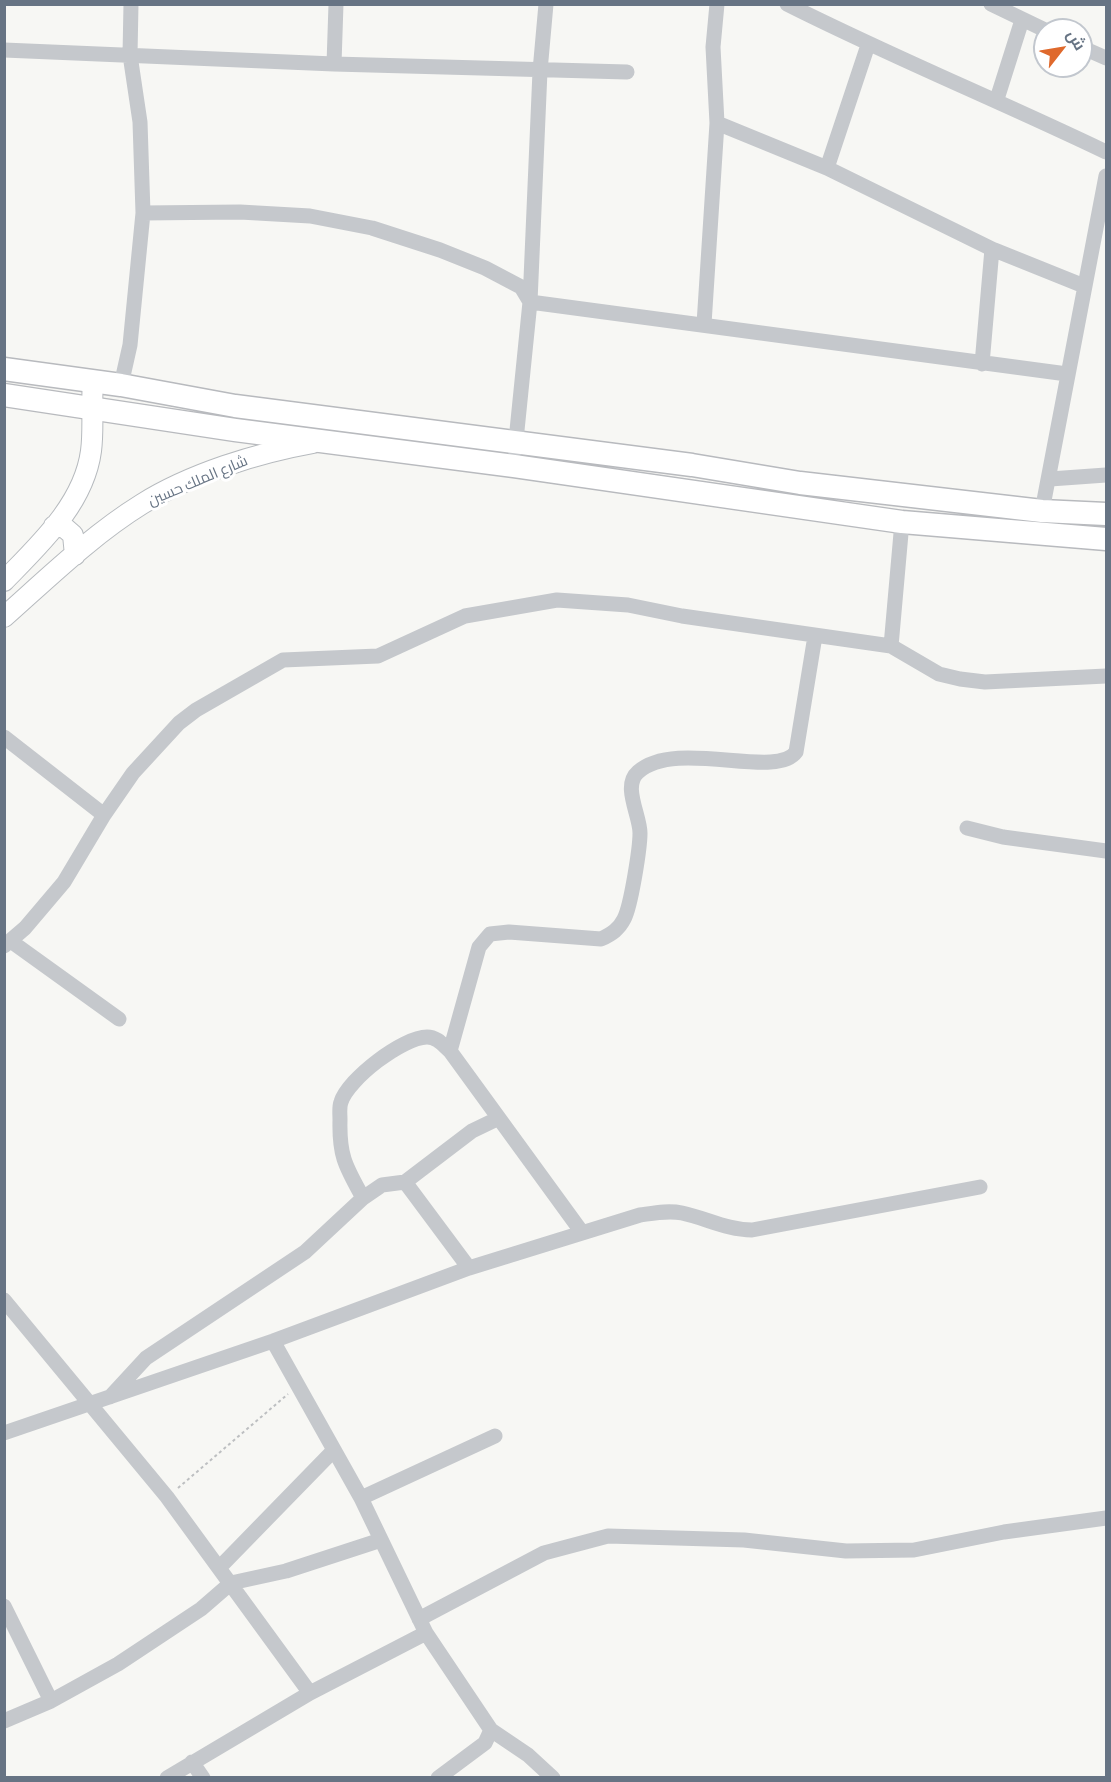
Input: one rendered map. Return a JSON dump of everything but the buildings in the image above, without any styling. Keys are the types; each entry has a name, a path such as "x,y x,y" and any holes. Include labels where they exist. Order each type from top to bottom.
{"highway":[{"path":"4,369 121,385 236,406 692,465 800,483 1042,511 1107,514"},
{"path":"4,395 91,406 235,430 514,466 902,522 1107,539"}],"main road":[{"path":"4,581 71,504 87,473 91,450 93,382"},
{"name":"شارع الملك حسين","path":"4,617 75,555 153,497 241,461 322,442"},
{"path":"54,526 65,528 73,535 75,555"}],"street":[{"path":"121,385 130,345 143,213 140,122 130,55 131,4"},
{"path":"334,64 336,4"},
{"path":"514,466 530,302 540,71 546,4"},
{"path":"704,324 717,123 713,46 717,4"},
{"path":"787,4 867,45 997,99 1107,152"},
{"path":"991,4 1033,25"},
{"path":"997,99 1022,20"},
{"path":"827,168 867,45"},
{"path":"4,50 334,64 627,72"},
{"path":"1093,52 1107,58"},
{"path":"717,123 827,168 992,249 1084,286"},
{"path":"1042,511 1107,176"},
{"path":"143,213 310,216 372,228 440,250 485,268 520,287 530,302 1067,374"},
{"path":"982,364 992,249"},
{"path":"1050,479 1107,475"},
{"path":"891,646 902,522"},
{"path":"119,1019 8,944 64,882 104,815 133,773 179,723 204,705 283,660 378,656 465,616 557,600 628,605 815,636 891,646 939,674 960,679 985,682 1107,676"},
{"path":"450,1051 479,947 490,934 509,932 601,939 614,933 625,917 639,842 639,824 631,787 639,771 669,757 782,762 793,756 815,636"},
{"path":"4,737 104,815"},
{"path":"967,828 1003,837 1107,851"},
{"path":"363,1198 340,1149 341,1102 347,1090 372,1065 415,1039 429,1037 438,1040 450,1051 581,1231"},
{"path":"108,1399 146,1358 304,1252 363,1198 382,1185 405,1182 472,1131 499,1119"},
{"path":"405,1182 469,1268"},
{"path":"4,1434 273,1341 469,1268 581,1231 661,1211 682,1213 736,1230 752,1230 980,1187"},
{"path":"4,1300 168,1497 310,1693"},
{"path":"273,1341 361,1498 426,1634 491,1730 528,1755 553,1778"},
{"path":"361,1498 495,1437"},
{"path":"219,1568 334,1450"},
{"path":"419,1619 544,1553 608,1536 744,1540 846,1551 914,1550 1004,1532 1107,1518"},
{"path":"4,1721 51,1701 166,1634 201,1609 231,1583 305,1565 381,1540"},
{"path":"4,1606 51,1701"},
{"path":"167,1778 310,1693 426,1634"},
{"path":"438,1778 485,1743 491,1730"},
{"path":"192,1762 203,1778"}],"path":[{"path":"168,1497 297,1387"}]}
